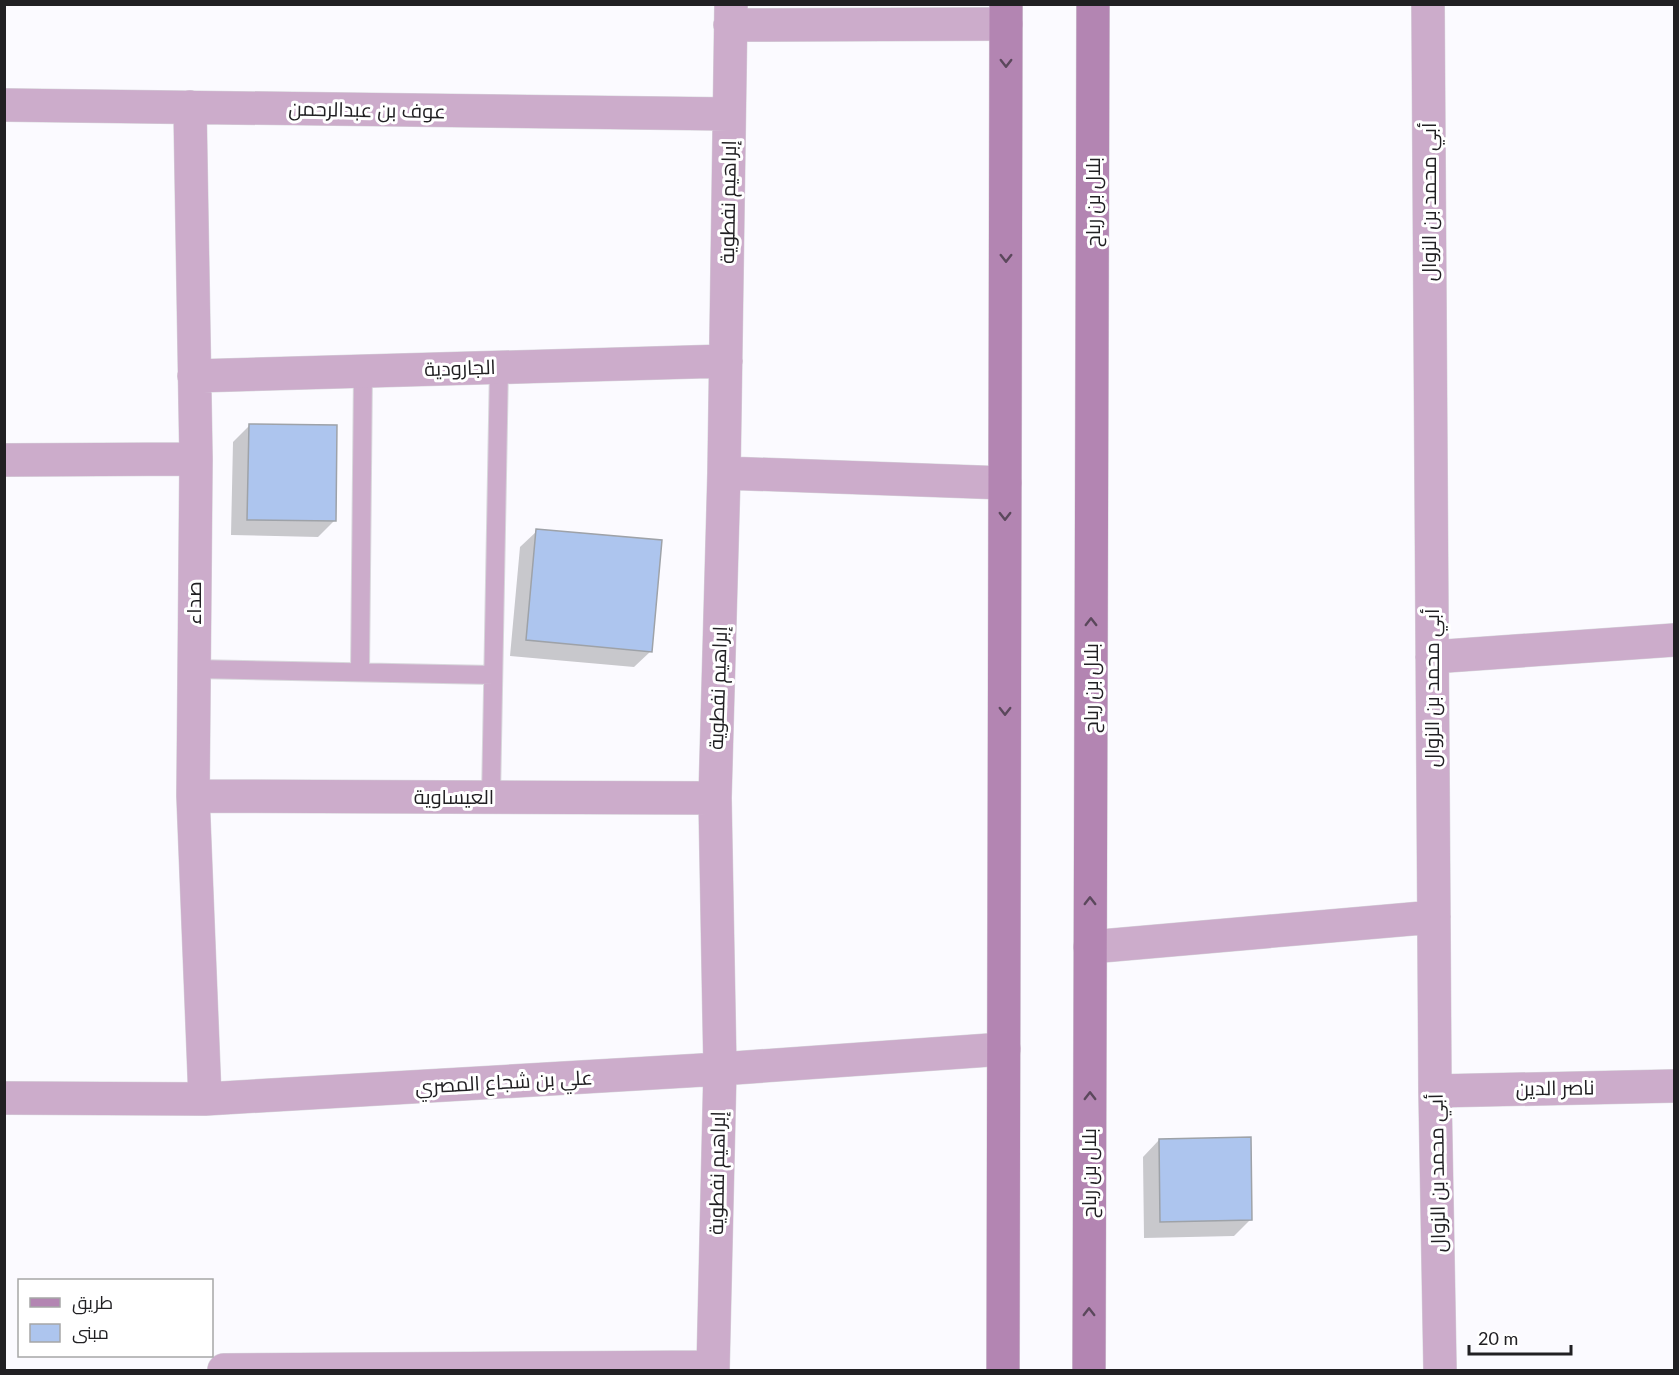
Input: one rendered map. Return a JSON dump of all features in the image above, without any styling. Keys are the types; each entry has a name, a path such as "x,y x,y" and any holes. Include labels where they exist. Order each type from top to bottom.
{"main road":[{"name":"بلال بن رباح","path":"1089,1371 1093,4"},
{"path":"1003,1371 1006,14"}],"street":[{"name":"أبي محمد بن الزوال","path":"1428,4 1435,1091 1440,1371"},
{"path":"730,15 1006,14"},
{"name":"إبراهيم نفطوية","path":"713,1369 720,1069 715,798 724,473 730,15"},
{"name":"عوف بن عبدالرحمن","path":"4,105 729,114"},
{"name":"صداء","path":"190,107 195,459 193,796 205,1099"},
{"name":"الجارودية","path":"194,376 726,361"},
{"path":"4,460 195,459"},
{"path":"724,473 1005,483"},
{"path":"1432,657 1674,640"},
{"name":"العيساوية","path":"193,796 715,798"},
{"path":"1090,947 1434,917"},
{"name":"علي بن شجاع المصري","path":"4,1098 205,1099 720,1069 1004,1049"},
{"name":"ناصر الدين","path":"1435,1091 1674,1086"},
{"path":"224,1371 713,1369"}],"lane":[{"path":"491,797 499,367"},
{"path":"360,672 363,372"},
{"path":"194,669 493,675"}],"building":[{"path":"249,424 337,425 336,521 247,520"},
{"path":"536,529 662,540 652,652 526,640"},
{"path":"1251,1137 1252,1220 1160,1222 1159,1139"}]}
